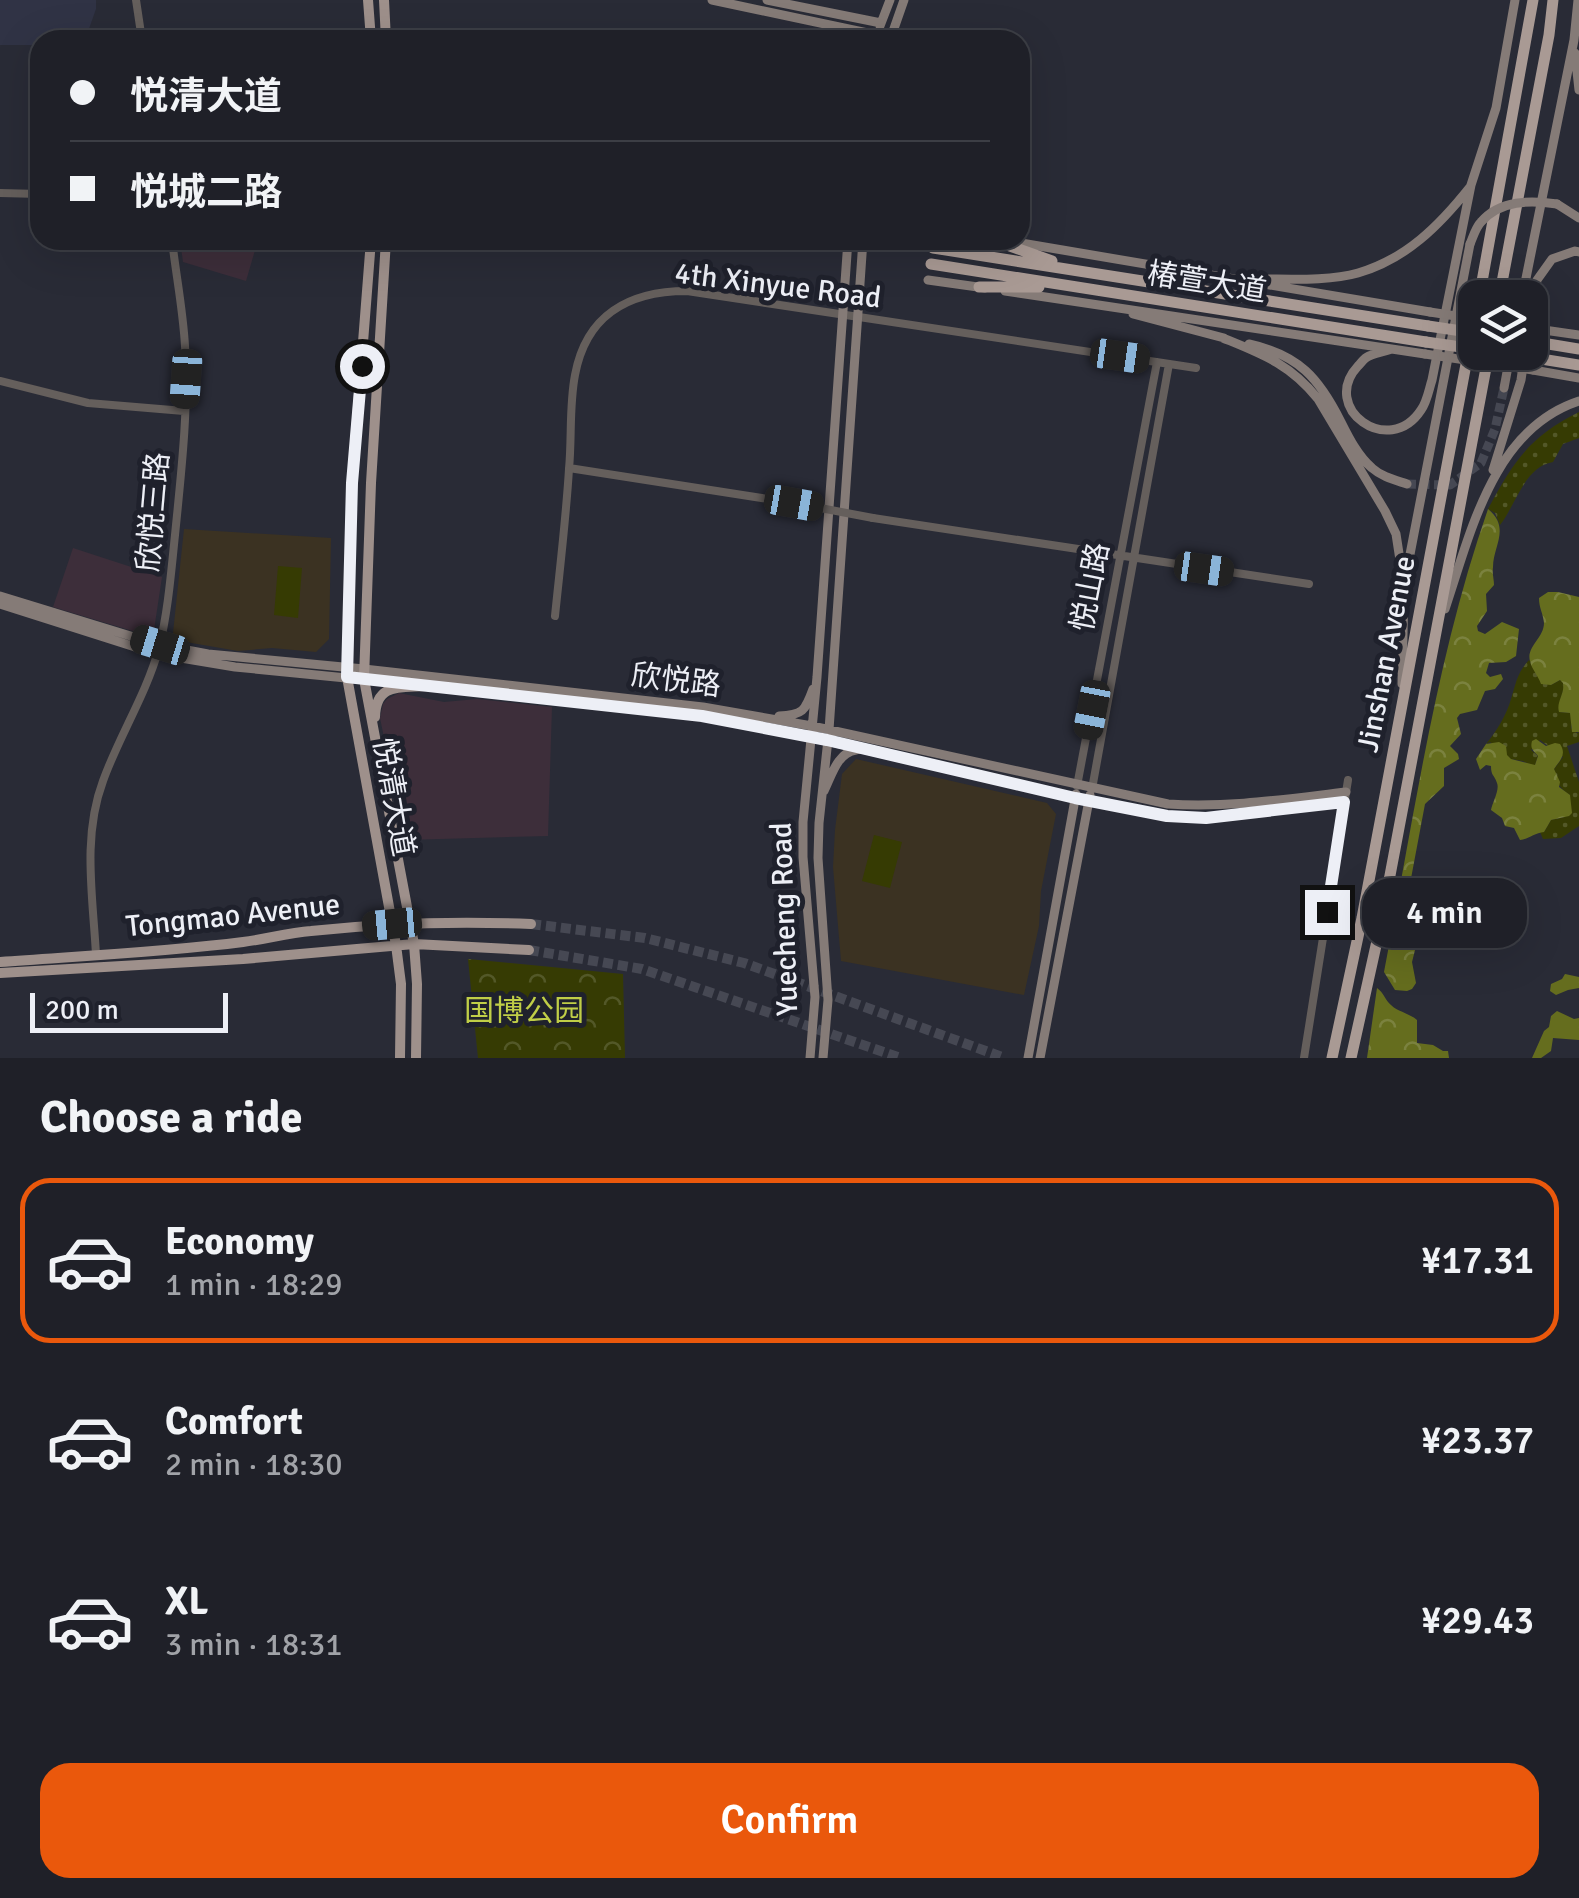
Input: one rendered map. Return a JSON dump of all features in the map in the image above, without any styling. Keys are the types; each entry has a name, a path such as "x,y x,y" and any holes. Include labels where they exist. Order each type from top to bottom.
{"highway":[{"path":"1482,280 1532,0"},
{"path":"1502,280 1556,0"},
{"name":"椿萱大道","path":"946,250 1458,330"},
{"path":"1024,250 1080,271"},
{"name":"椿萱大道","path":"930,264 1425,348 1458,349"},
{"path":"978,288 1078,287"},
{"path":"1548,341 1579,349"},
{"path":"1548,362 1579,365"},
{"name":"Jinshan Avenue","path":"1332,1058 1465,370"},
{"name":"Jinshan Avenue","path":"1352,1056 1381,923 1486,370"}],"main road":[{"path":"368,0 370,30"},
{"path":"384,0 386,30"},
{"path":"712,0 846,30"},
{"path":"766,0 881,23"},
{"path":"879,30 890,0"},
{"path":"894,30 904,0"},
{"path":"1392,349 1366,357 1349,376 1346,400 1357,420 1381,431 1405,427 1422,409 1432,380 1471,185 1496,108 1516,0"},
{"path":"1526,280 1574,40 1578,0"},
{"path":"1574,40 1579,90"},
{"path":"1236,280 1356,273 1406,252 1444,220 1471,185"},
{"path":"1402,708 1404,586 1470,244 1481,222 1505,206 1530,200 1557,204 1579,218"},
{"path":"1030,246 1458,316"},
{"name":"悦清大道","path":"371,250 352,483 347,672 396,944 401,984 400,1058"},
{"name":"悦清大道","path":"385,250 364,674 414,944 416,1058"},
{"name":"Yuecheng Road","path":"810,1058 815,997 803,822 818,677 847,250"},
{"name":"Yuecheng Road","path":"823,1058 828,1000 818,858 862,250"},
{"path":"1538,280 1552,259 1579,252"},
{"path":"928,280 1392,349 1458,352"},
{"path":"1096,305 1290,357 1324,391 1372,468 1408,484"},
{"path":"1548,337 1576,333"},
{"path":"1223,338 1286,366 1318,399 1385,510 1396,534 1404,586"},
{"path":"1548,366 1579,378"},
{"path":"1504,388 1508,370"},
{"path":"1436,635 1526,370"},
{"path":"1485,496 1524,434 1552,412 1579,401"},
{"name":"欣悦路","path":"0,596 158,649"},
{"name":"欣悦路","path":"0,604 158,649 704,708 812,732"},
{"name":"欣悦路","path":"364,674 426,686 812,732 1168,804 1207,807 1345,797"},
{"path":"758,718 802,712 818,677"},
{"path":"376,743 375,714 380,696 389,690 426,686"},
{"name":"欣悦路","path":"828,735 861,749 1167,816 1206,818 1345,797"},
{"path":"821,798 842,756 861,749"},
{"name":"悦山路","path":"1028,1058 1078,786"},
{"name":"悦山路","path":"1040,1058 1092,789"},
{"name":"Tongmao Avenue","path":"0,962 245,942 307,931 392,924 532,924"},
{"name":"Tongmao Avenue","path":"0,973 396,944 530,950"}],"street":[{"path":"136,0 140,30"},
{"path":"0,193 30,194"},
{"name":"欣悦三路","path":"96,955 90,879 92,824 102,782 145,689 158,649 171,573 181,477 185,342 173,250"},
{"name":"4th Xinyue Road","path":"555,616 578,362 595,328 623,304 640,296 687,291 1196,368"},
{"name":"悦山路","path":"1078,786 1157,362"},
{"name":"悦山路","path":"1092,789 1169,364"},
{"path":"0,381 88,403 184,411"},
{"path":"570,468 1310,584"},
{"path":"1304,1058 1348,780"}],"shaded area":[{"path":"0,0 96,0 89,30 30,30 30,45 0,45"},
{"path":"181,250 255,250 246,281 183,262"},
{"path":"184,529 331,538 329,639 316,652 272,648 238,651 180,641 173,633"},
{"path":"73,548 162,577 154,630 146,635 53,607"},
{"path":"399,693 444,702 477,699 552,707 548,836 405,840 380,718 383,704"},
{"path":"856,759 1047,803 1056,814 1024,995 841,961 833,867 835,830 842,774"}],"green space":[{"path":"1579,412 1579,438 1563,444 1553,462 1535,471 1500,525 1495,513 1488,509 1515,464 1547,431"},
{"path":"1488,509 1500,530 1494,585 1486,594 1487,611 1477,626 1485,634 1502,622 1519,629 1516,656 1506,662 1489,663 1486,673 1490,677 1501,674 1503,679 1495,689 1485,691 1477,710 1457,718 1461,734 1450,746 1459,759 1444,768 1444,786 1425,804 1405,915 1415,950 1412,962 1416,983 1407,991 1395,990 1384,972 1416,797 1454,622"},
{"path":"278,566 302,568 298,618 274,615"},
{"path":"1548,592 1579,597 1579,732 1572,732 1570,713 1559,712 1563,683 1560,680 1551,685 1541,684 1530,661 1530,651 1544,623 1539,598"},
{"path":"1529,660 1538,675 1551,685 1560,680 1564,683 1559,712 1570,713 1571,728 1579,732 1579,742 1567,746 1579,782 1579,826 1561,838 1543,839 1540,832 1570,809 1570,795 1559,784 1554,769 1563,757 1540,740 1531,750 1538,756 1535,765 1531,765 1511,759 1490,742 1486,744 1504,717 1519,674"},
{"path":"1536,739 1546,746 1555,743 1562,748 1562,757 1554,769 1559,787 1570,795 1572,813 1551,820 1544,832 1520,840 1514,828 1505,826 1502,818 1491,810 1497,783 1491,766 1480,770 1476,759 1486,744 1499,742 1506,746 1511,759 1535,765 1538,756 1531,746"},
{"path":"874,835 902,842 890,888 862,881"},
{"name":"国博公园","path":"468,959 623,974 625,1058 478,1058"},
{"path":"1565,974 1579,977 1579,988 1556,995 1550,991 1551,984"},
{"path":"1377,988 1394,1007 1417,1020 1417,1043 1448,1051 1449,1058 1367,1058"},
{"path":"1557,1011 1579,1018 1579,1040 1553,1038 1551,1051 1541,1058 1532,1058 1551,1016"}],"tunnel":[{"path":"1407,484 1450,485 1481,463 1495,429 1504,388"},
{"path":"531,924 645,938 744,963 1005,1058"},
{"path":"529,950 642,969 901,1058"}],"route":[{"path":"362,366 352,483 347,677 702,716 1167,816 1206,818 1344,802 1327,912"}]}
